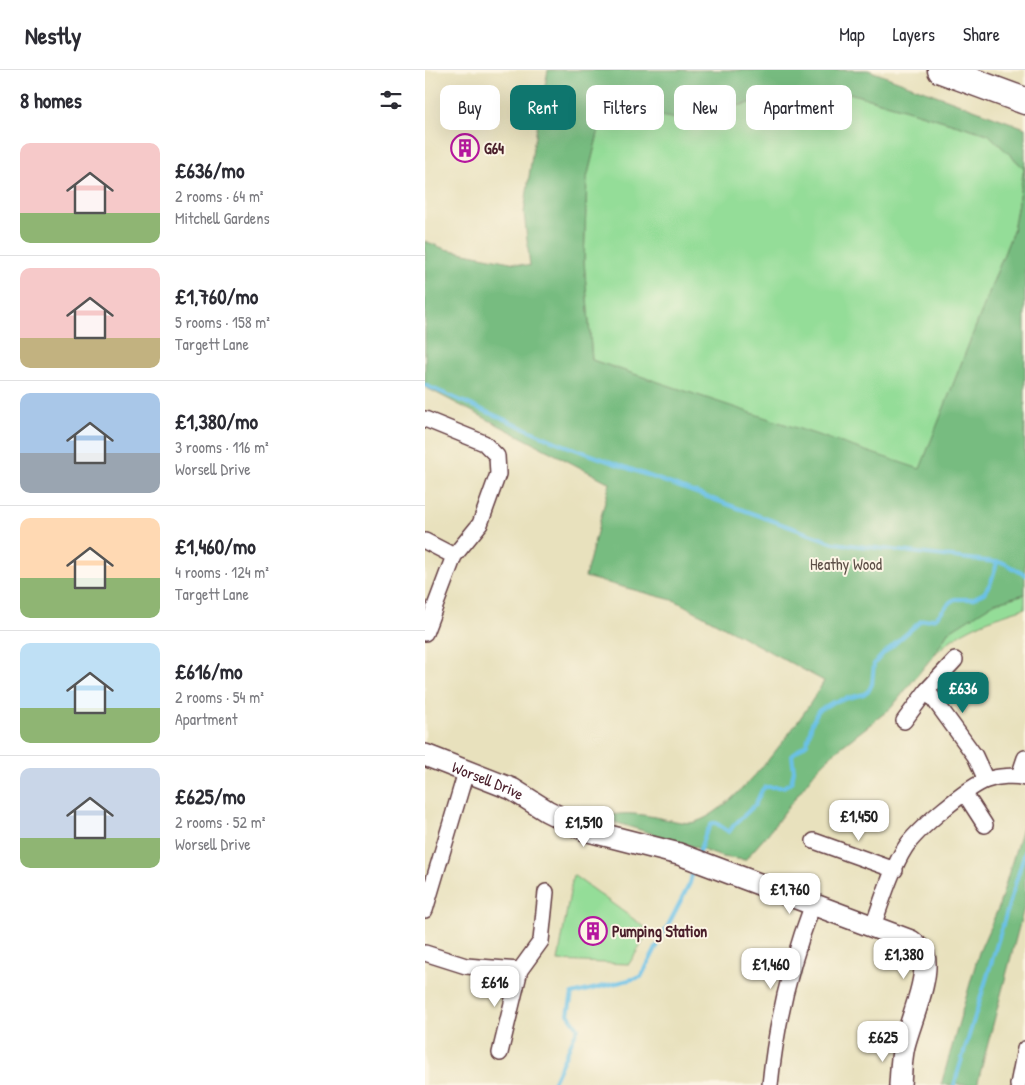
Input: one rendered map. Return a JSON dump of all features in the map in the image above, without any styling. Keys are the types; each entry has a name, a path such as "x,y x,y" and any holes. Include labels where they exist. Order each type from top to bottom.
{"highway":[{"path":"941,70 1025,102"}],"street":[{"path":"425,419 484,442 497,456 498,474 480,524 454,556 425,633"},
{"path":"425,541 454,556"},
{"path":"904,721 927,690 955,660"},
{"path":"927,690 975,756 986,780"},
{"name":"Worsell Drive","path":"425,755 512,789 547,811 585,830 679,854 911,941 924,952 926,966 923,980 895,1044 901,1058 900,1085"},
{"path":"873,926 905,848 916,834 965,794 986,780 1001,777 1022,777 1025,758"},
{"path":"425,910 466,772"},
{"path":"965,794 985,825"},
{"path":"814,841 895,870"},
{"path":"500,1053 520,970 541,941 546,892"},
{"path":"770,1085 776,1038 784,1000 813,904"},
{"path":"425,953 466,966 520,970"},
{"path":"1017,1085 1025,1049"}],"green space":[{"name":"Heathy Wood","path":"548,70 868,70 1025,128 1025,594 994,603 948,632 933,656 891,708 836,751 815,772 767,835 745,860 722,857 601,818 612,815 634,814 689,823 706,818 725,805 764,764 800,718 824,681 676,601 585,577 610,483 425,387 425,241 445,249 530,266 524,213 536,130 576,130 576,85 545,85","holes":["586,85 664,85 664,117 674,119 674,85 736,85 736,106 746,104 746,85 852,85 852,94 988,134 1024,168 1013,231 920,469 592,360 584,261 587,178 599,130 586,130"]},
{"path":"852,94 988,134 1024,168 1013,231 920,470 592,360 584,261 587,178 599,130 664,130 664,116 674,118 674,130 736,130 736,106 746,104 746,130 852,130"},
{"path":"1025,594 1025,608 999,616 964,631 943,646 933,656 948,632 994,603"},
{"path":"1025,818 1025,904 977,1085 941,1085 979,952 998,909"},
{"path":"573,875 650,931 629,964 558,961","holes":["589,920 603,927 596,942 582,934"]}],"waterway":[{"path":"425,385 561,444 834,543 1004,563 1025,575"},
{"path":"698,855 705,835 712,823 716,823 729,832 755,805 765,787 783,787 791,783 794,771 792,755 807,743 812,723 818,711 833,702 864,694 869,690 872,684 874,664 883,654 921,621 936,618 950,602 955,599 972,599 984,593 991,582 997,563"},
{"path":"954,1085 1025,852"},
{"path":"552,1085 578,1028 568,1014 572,994 641,977 690,883 694,867"}],"place":[{"name":"G64","path":"465,148"},
{"name":"Pumping Station","path":"593,931"}]}
